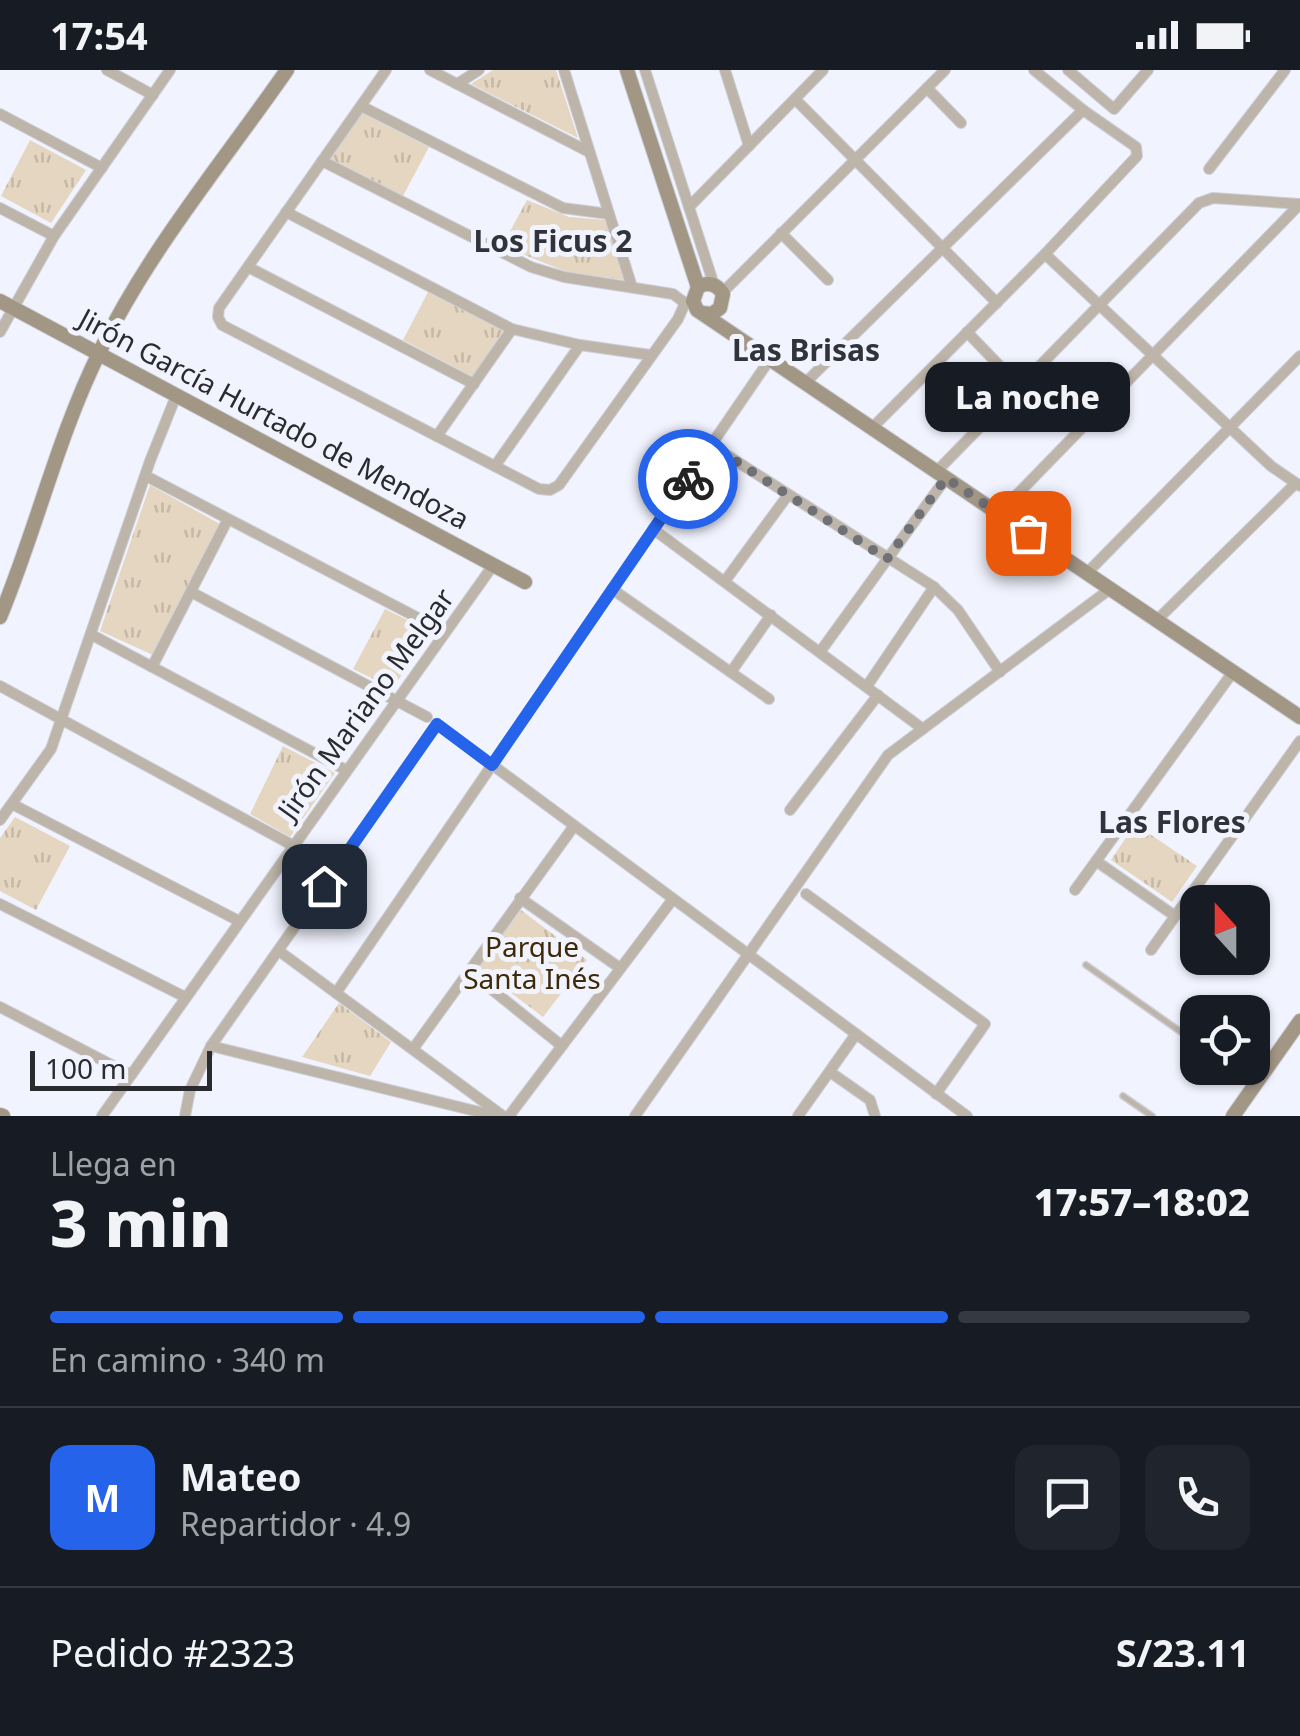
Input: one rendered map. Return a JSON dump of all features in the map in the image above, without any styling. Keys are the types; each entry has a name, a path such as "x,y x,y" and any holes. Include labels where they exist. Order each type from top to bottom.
{"street":[{"path":"107,70 153,95"},
{"path":"0,332 6,304 170,70"},
{"path":"0,617 30,539 60,441 127,299 287,70"},
{"path":"386,70 220,308 218,318 222,325 539,489 555,488 650,355 694,301 719,295"},
{"path":"430,70 590,152"},
{"path":"457,84 478,70"},
{"path":"564,70 632,287"},
{"path":"628,70 694,301 730,332 1300,717"},
{"path":"645,70 730,332"},
{"path":"726,70 749,146"},
{"path":"689,207 823,70"},
{"path":"322,161 531,267 564,277 673,294 694,301 712,314 719,295 945,70"},
{"path":"872,428 1138,156 1136,147 1034,70"},
{"path":"1068,70 1114,109 1148,70"},
{"path":"1209,169 1285,70"},
{"path":"927,88 961,123"},
{"path":"796,99 997,302"},
{"path":"361,106 563,208 609,214"},
{"path":"805,383 1083,110"},
{"path":"0,114 102,168"},
{"path":"820,652 941,475 1019,386 1207,199 1300,204"},
{"path":"999,514 1300,204"},
{"path":"0,208 54,236"},
{"path":"286,212 512,329 650,355"},
{"path":"781,233 828,280"},
{"path":"1045,254 1272,466 1298,485 1157,620"},
{"path":"248,267 474,384"},
{"name":"Jirón García Hurtado de Mendoza","path":"6,304 525,582"},
{"path":"438,436 512,329"},
{"path":"968,332 1019,386"},
{"path":"494,466 580,344"},
{"path":"1087,573 1300,356"},
{"path":"336,993 770,359"},
{"path":"0,820 51,749 176,396"},
{"path":"711,445 934,587 958,610 1000,672"},
{"path":"146,476 445,632"},
{"path":"725,581 788,494"},
{"path":"152,667 228,519"},
{"path":"654,529 923,729"},
{"name":"Jirón Mariano Melgar","path":"102,1116 494,564"},
{"path":"867,686 934,587"},
{"path":"612,589 769,699"},
{"path":"634,1116 888,756 1110,589"},
{"path":"191,592 426,717"},
{"path":"730,672 771,616"},
{"path":"92,636 346,770"},
{"path":"1075,890 1233,672"},
{"path":"0,686 292,845"},
{"path":"790,810 878,695"},
{"path":"184,1116 190,1090 211,1046 437,724 966,1116"},
{"path":"1151,950 1300,741"},
{"path":"12,804 238,921"},
{"path":"413,1049 574,826"},
{"path":"1096,861 1175,916"},
{"path":"806,894 986,1024 936,1094"},
{"path":"520,898 620,968"},
{"path":"503,1116 562,1046 673,899"},
{"path":"0,904 185,998"},
{"path":"280,951 503,1116"},
{"path":"470,972 562,1046"},
{"path":"0,1007 131,1075"},
{"path":"1270,1064 1300,1021"},
{"path":"798,1116 856,1034"},
{"path":"211,1046 503,1116"},
{"path":"830,1072 870,1100 874,1116"},
{"path":"1233,1116 1255,1085"}],"lane":[{"path":"1086,965 1180,1031"},
{"path":"1122,1096 1152,1116"}],"green space":[{"path":"493,70 556,70 578,138 471,84"},
{"path":"362,113 429,147 403,196 330,159"},
{"path":"30,140 86,170 51,223 1,196"},
{"path":"527,200 569,217 606,220 624,280 567,272 502,246"},
{"path":"428,292 504,331 473,377 403,340"},
{"path":"150,485 220,524 153,655 100,631"},
{"path":"385,609 434,633 392,688 353,669"},
{"path":"283,746 335,773 290,837 250,814"},
{"path":"15,817 70,846 36,910 0,891 0,838"},
{"path":"1135,824 1197,866 1180,885 1172,902 1111,860"},
{"name":"Parque Santa Inés","path":"521,910 587,960 543,1017 477,967"},
{"path":"339,1003 391,1042 370,1076 302,1057"}],"way so far":[{"path":"688,479 711,445 887,559 946,478 1028,533"}],"place":[{"name":"La noche","path":"1028,533"}],"district":[{"name":"Los Ficus 2","path":"553,242"},
{"name":"Las Brisas","path":"806,351"},
{"name":"Las Flores","path":"1172,823"}],"route":[{"path":"324,886 437,724 492,765 688,479"}]}
